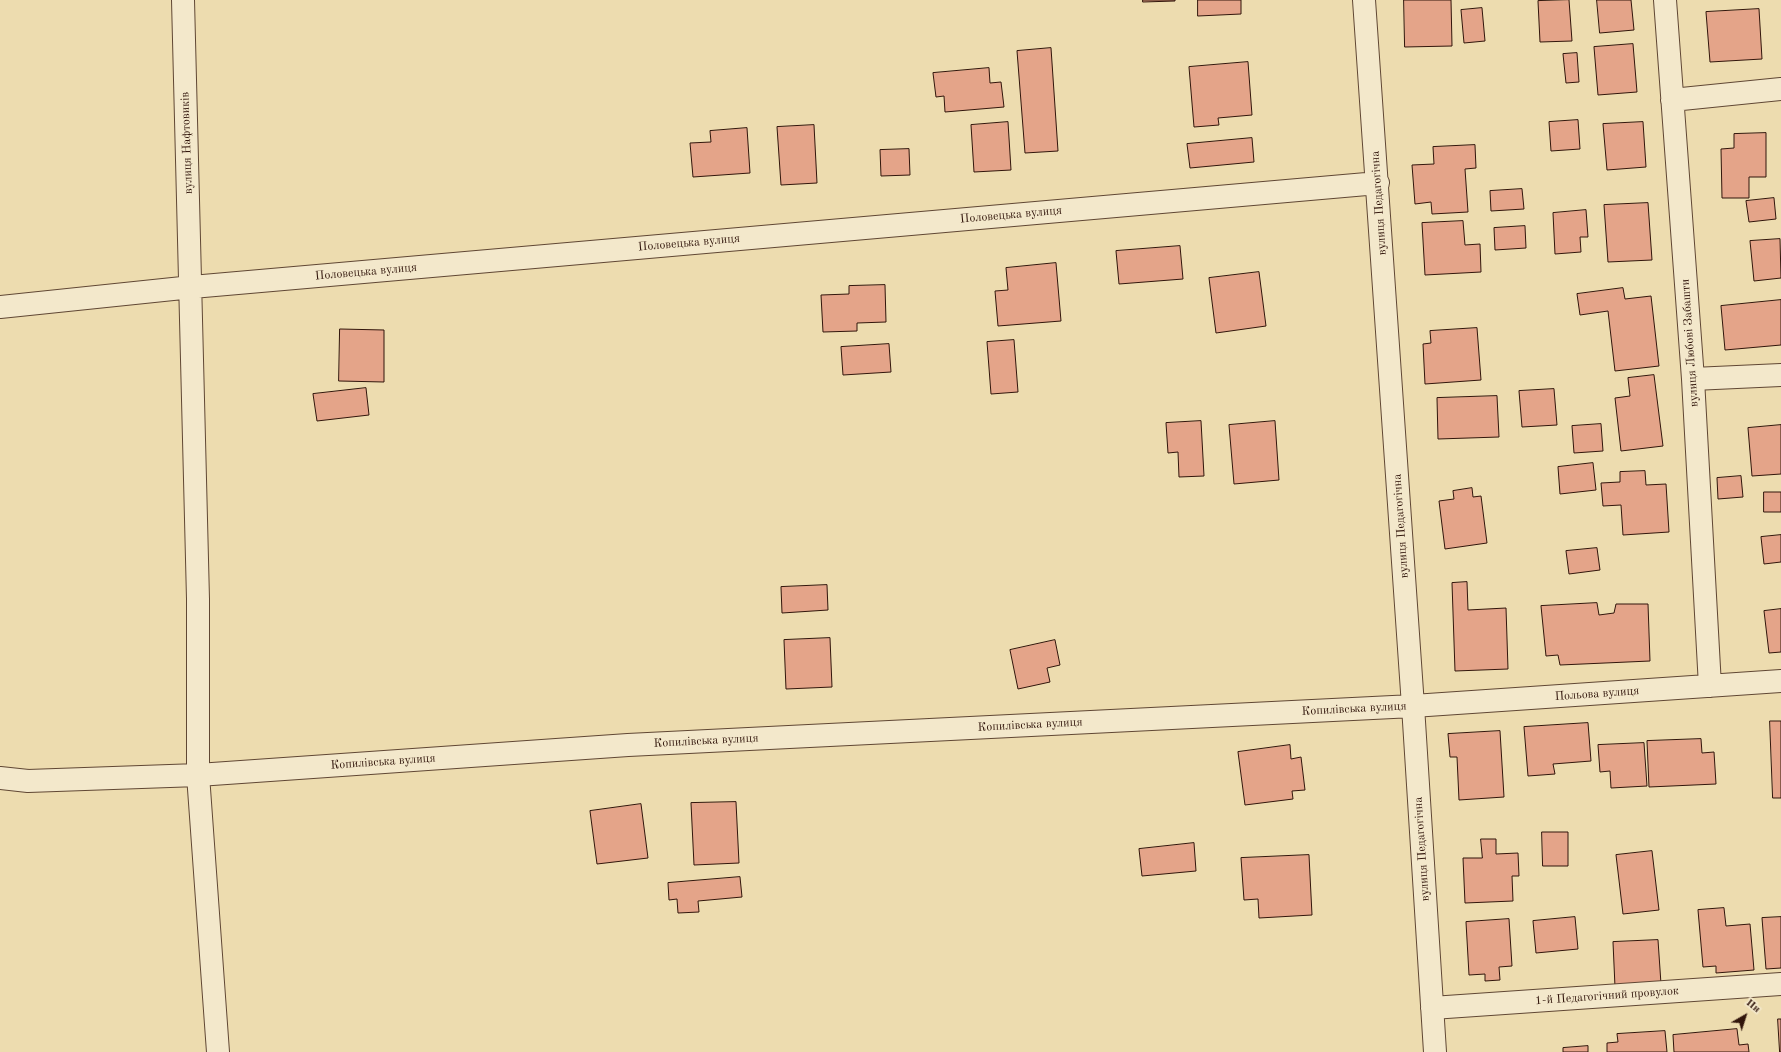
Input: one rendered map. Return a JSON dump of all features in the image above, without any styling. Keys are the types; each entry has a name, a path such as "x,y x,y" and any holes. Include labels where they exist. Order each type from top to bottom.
{"street":[{"name":"вулиця Нафтовиків","path":"183,0 192,287 198,599 198,775 218,1052"},
{"name":"вулиця Педагогічна","path":"1364,0 1378,183 1435,1052"},
{"name":"вулиця Любові Забашти","path":"1665,0 1693,379 1710,686"},
{"path":"1672,100 1781,89"},
{"name":"Половецька вулиця","path":"0,308 192,287 1378,183"},
{"path":"1693,379 1781,376"},
{"name":"Польова вулиця","path":"1413,706 1781,681"},
{"name":"Копилівська вулиця","path":"0,778 28,781 198,775 628,745 1413,706"},
{"name":"1-й Педагогічний провулок","path":"1432,1008 1781,984"}],"building":[{"path":"1143,0 1175,0 1175,1 1143,2"},
{"path":"1198,0 1241,0 1241,14 1198,16"},
{"path":"1404,0 1451,0 1452,46 1405,47"},
{"path":"1569,0 1572,41 1540,42 1538,1"},
{"path":"1597,0 1631,0 1634,30 1600,33"},
{"path":"1482,8 1485,41 1464,43 1461,10"},
{"path":"1759,9 1762,59 1710,62 1706,12"},
{"path":"1633,44 1637,92 1598,95 1594,47"},
{"path":"1051,48 1058,151 1025,153 1017,51"},
{"path":"1577,53 1579,82 1566,83 1563,54"},
{"path":"1248,62 1252,115 1218,118 1219,125 1194,127 1189,67"},
{"path":"989,68 990,83 1001,82 1004,107 945,112 944,96 936,97 933,73"},
{"path":"1578,120 1580,149 1551,151 1549,122"},
{"path":"1008,122 1011,170 974,172 971,125"},
{"path":"1643,122 1646,167 1607,170 1603,124"},
{"path":"814,125 817,183 781,185 777,127"},
{"path":"747,128 750,173 693,177 690,143 711,142 710,131"},
{"path":"1766,133 1766,177 1749,177 1749,198 1722,198 1721,149 1734,148 1734,134"},
{"path":"1252,138 1254,162 1190,168 1187,144"},
{"path":"1475,145 1476,168 1465,169 1468,212 1432,214 1431,202 1415,204 1412,165 1434,164 1433,147"},
{"path":"909,149 910,175 881,176 880,150"},
{"path":"1522,189 1524,209 1491,211 1490,191"},
{"path":"1774,198 1776,219 1749,222 1746,201"},
{"path":"1648,203 1652,260 1608,262 1604,205"},
{"path":"1586,210 1588,237 1580,237 1581,252 1555,254 1553,213"},
{"path":"1463,221 1465,245 1480,244 1481,272 1425,275 1422,223"},
{"path":"1525,226 1526,248 1495,250 1494,228"},
{"path":"1780,239 1781,278 1754,281 1750,241"},
{"path":"1180,246 1183,279 1119,284 1116,251"},
{"path":"1056,263 1061,321 998,326 995,291 1008,290 1006,268"},
{"path":"1259,272 1266,326 1216,333 1209,278"},
{"path":"885,285 886,322 857,323 857,331 823,332 821,295 849,294 849,286"},
{"path":"1623,288 1625,299 1651,296 1659,366 1615,371 1608,311 1580,315 1577,294"},
{"path":"1781,300 1781,345 1725,350 1721,306"},
{"path":"1477,328 1481,380 1425,384 1423,344 1431,343 1430,331"},
{"path":"340,329 384,330 384,382 339,381"},
{"path":"1014,340 1018,392 991,394 987,342"},
{"path":"889,344 891,372 843,375 841,347"},
{"path":"1654,375 1663,446 1621,451 1615,398 1630,396 1628,378"},
{"path":"366,388 369,415 317,421 313,394"},
{"path":"1554,389 1557,425 1522,427 1519,391"},
{"path":"1497,396 1499,437 1438,439 1437,398"},
{"path":"1201,421 1204,476 1179,477 1178,452 1168,453 1166,423"},
{"path":"1275,421 1279,480 1234,484 1229,425"},
{"path":"1601,424 1603,451 1574,453 1572,426"},
{"path":"1781,425 1781,474 1752,476 1748,428"},
{"path":"1593,463 1596,490 1560,494 1558,467"},
{"path":"1645,471 1646,485 1666,484 1669,532 1623,535 1621,505 1603,506 1601,483 1620,482 1620,472"},
{"path":"1741,476 1743,497 1718,499 1717,478"},
{"path":"1472,488 1473,497 1481,496 1487,543 1445,549 1439,501 1454,499 1453,491"},
{"path":"1764,492 1781,492 1781,512 1764,512"},
{"path":"1781,535 1781,562 1764,564 1761,537"},
{"path":"1597,548 1600,570 1569,574 1566,551"},
{"path":"1467,582 1468,610 1506,608 1508,669 1455,671 1452,583"},
{"path":"827,585 828,610 782,613 781,587"},
{"path":"1597,603 1599,615 1614,613 1616,604 1648,604 1650,661 1560,665 1558,655 1546,656 1541,606"},
{"path":"1781,609 1781,652 1769,653 1764,611"},
{"path":"830,638 832,687 786,689 784,640"},
{"path":"1055,640 1060,665 1047,668 1050,682 1018,689 1010,650"},
{"path":"1770,721 1781,721 1781,798 1773,798"},
{"path":"1588,723 1591,761 1553,764 1555,774 1528,776 1524,727"},
{"path":"1500,731 1504,797 1459,800 1457,757 1450,757 1448,734"},
{"path":"1701,739 1702,753 1714,752 1716,784 1649,787 1647,741"},
{"path":"1644,743 1647,786 1611,788 1610,771 1600,772 1598,745"},
{"path":"1290,745 1291,759 1301,757 1305,790 1292,791 1293,799 1245,805 1238,752"},
{"path":"736,802 739,863 694,865 691,803"},
{"path":"641,804 648,858 597,864 590,811"},
{"path":"1542,832 1568,832 1568,866 1543,866"},
{"path":"1481,839 1496,839 1496,854 1518,853 1519,876 1512,876 1513,901 1465,903 1463,858 1482,858"},
{"path":"1194,843 1196,871 1142,876 1139,849"},
{"path":"1652,851 1659,910 1623,914 1616,855"},
{"path":"1309,855 1312,915 1259,918 1258,899 1244,900 1241,858"},
{"path":"740,877 742,897 698,901 699,912 678,913 677,899 669,900 668,883"},
{"path":"1724,908 1726,926 1750,924 1754,970 1716,973 1716,966 1703,967 1698,910"},
{"path":"1575,917 1578,949 1536,953 1533,921"},
{"path":"1781,917 1781,968 1766,969 1762,918"},
{"path":"1509,919 1512,966 1499,967 1500,980 1485,981 1485,974 1469,975 1466,922"},
{"path":"1658,940 1661,984 1615,987 1613,942"},
{"path":"1778,1019 1781,1019 1781,1052 1780,1052"},
{"path":"1737,1029 1739,1045 1748,1044 1749,1052 1674,1052 1673,1035"},
{"path":"1665,1031 1667,1052 1607,1052 1607,1043 1618,1042 1617,1034"},
{"path":"1588,1046 1588,1052 1563,1052 1563,1048"}]}
